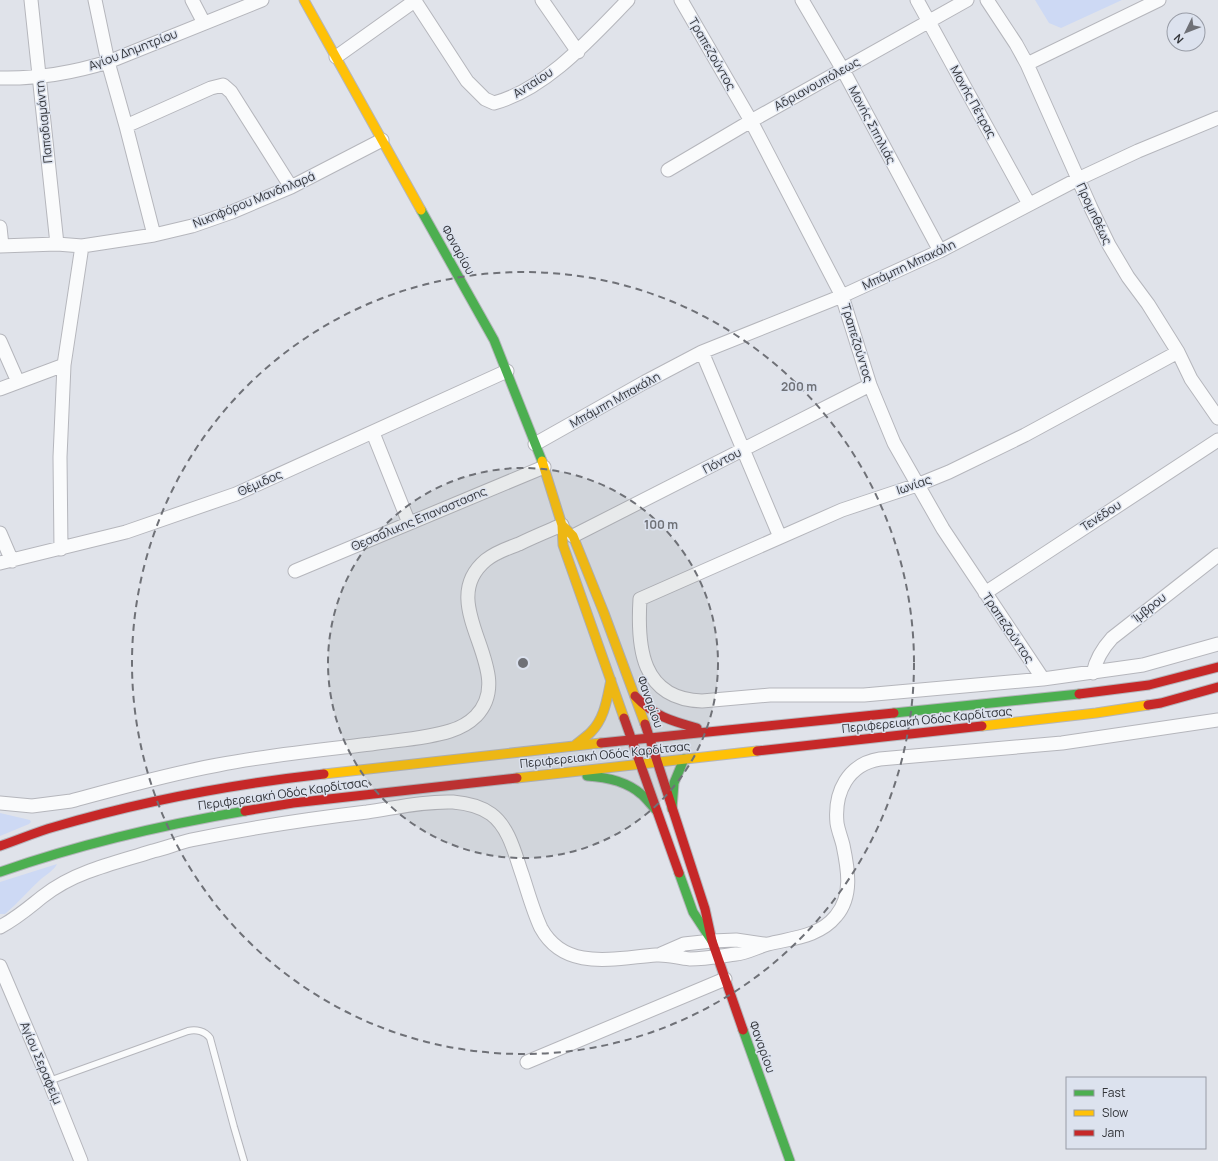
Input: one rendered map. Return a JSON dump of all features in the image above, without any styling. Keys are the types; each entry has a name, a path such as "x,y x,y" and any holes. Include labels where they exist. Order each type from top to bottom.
{"main road":[{"name":"Φαναρίου","path":"304,0 494,340 508,371 544,467 562,525 563,544 656,810 693,912 712,941"},
{"name":"Φαναρίου","path":"562,525 574,536 635,696 705,908 712,941 790,1161"},
{"name":"Περιφερειακή Οδός Καρδίτσας","path":"0,846 54,828 143,804 193,794 327,773 711,731 1094,693 1149,684 1218,667"},
{"path":"574,746 591,732 601,719 611,680"},
{"name":"Περιφερειακή Οδός Καρδίτσας","path":"0,872 68,850 148,829 196,819 307,801 1096,713 1161,703 1218,687"},
{"path":"635,696 653,713 666,720 711,731"},
{"path":"672,809 672,791 674,781 684,759"},
{"path":"562,772 578,776 602,777 616,781 641,794 656,810"}],"street":[{"name":"Παπαδιαμάντη","path":"31,0 57,244"},
{"path":"95,0 108,62 154,236"},
{"path":"192,0 204,23"},
{"name":"Αγίου Δημητρίου","path":"0,78 40,77 69,72 108,62 262,0"},
{"path":"336,57 416,0"},
{"name":"Ανταίου","path":"416,0 468,81 484,99 494,103 519,95 578,52 628,0"},
{"path":"542,0 578,52"},
{"name":"Τραπεζούντος","path":"682,0 751,121 842,296 870,385 891,438 943,529 984,593 1043,679"},
{"name":"Μονής Σπηλιάς","path":"802,0 843,70 940,250"},
{"name":"Μονής Πέτρας","path":"917,0 1029,204"},
{"name":"Αδριανουπόλεως","path":"668,170 751,121 967,0"},
{"name":"Προμηθέως","path":"987,0 1016,44 1027,64 1078,179 1116,258 1148,304 1178,352 1191,379 1218,418"},
{"path":"1027,64 1159,0"},
{"path":"126,126 211,88 223,86 231,92 291,187"},
{"name":"Μπάμπη Μπακάλη","path":"536,444 645,382 702,352 842,296 940,250 1078,179 1138,151 1218,118"},
{"name":"Νικηφόρου Μανδηλαρά","path":"1,246 57,244 82,246 154,236 192,226 232,212 291,187 382,140"},
{"path":"0,227 1,246"},
{"path":"61,549 60,457 64,365 82,246"},
{"path":"0,341 18,382"},
{"path":"702,352 742,450 780,537"},
{"name":"Ιωνίας","path":"1043,679 864,695 778,695 695,701 676,697 666,692 658,686 652,678 646,665 639,642 640,599 842,510 917,485 1003,447 1178,352"},
{"path":"0,389 64,365"},
{"name":"Θέμιδος","path":"6,562 126,532 236,494 508,371"},
{"name":"Πόντου","path":"574,536 870,385"},
{"path":"373,433 409,523"},
{"name":"Τενέδου","path":"984,593 1218,440"},
{"name":"Θεσσαλικης Επαναστασης","path":"295,571 544,467"},
{"path":"0,802 32,806 71,801 217,765 263,757 417,738 452,731 465,725 476,716 486,702 488,684 486,665 468,607 468,592 473,574 492,556 562,525"},
{"path":"0,533 6,562"},
{"name":"Ίμβρου","path":"1093,673 1099,654 1112,638 1218,554"},
{"path":"1043,679 1143,665 1218,644"},
{"path":"0,927 15,919 67,880 112,863 189,841 308,819 451,802 482,808 498,820 512,845 540,926 549,940 560,950 572,956 593,959 660,954 690,958 740,954 768,944 804,936 814,932 832,921 841,910 848,890 848,879 843,844 837,821 838,802 845,780 854,770 864,763 880,759 1062,742 1218,720"},
{"path":"660,954 684,944 712,941 736,940 768,944"},
{"name":"Αγίου Σεραφείμ","path":"0,966 81,1161"},
{"path":"527,1062 725,979"}],"lane":[{"path":"49,1081 188,1031 200,1031 208,1035 210,1038 244,1161"}],"shaded area":[{"path":"1035,0 1122,0 1061,28 1049,23"},
{"path":"0,813 30,820 31,822 0,836"},
{"path":"57,864 5,914 0,914 0,882"}],"traffic: fast":[{"path":"421,210 494,340 542,461"},
{"path":"894,713 1079,694"},
{"path":"672,809 674,783 684,759"},
{"path":"587,776 601,777 629,786 643,796 656,810"},
{"path":"0,872 121,836 183,822 245,811"},
{"path":"679,873 693,912 712,941"},
{"path":"743,1030 790,1161"}],"traffic: slow":[{"path":"304,0 421,210"},
{"path":"542,461 562,525 563,545 624,718"},
{"path":"562,525 573,536 604,613 645,724"},
{"path":"574,746 596,726 605,708 611,680"},
{"path":"982,726 1096,713 1148,705"},
{"path":"324,774 601,743"},
{"path":"517,778 757,751"}],"traffic: jam":[{"path":"1079,694 1149,685 1218,667"},
{"path":"1148,705 1161,703 1218,687"},
{"path":"635,696 642,703 663,717 697,728"},
{"path":"601,743 894,713"},
{"path":"624,718 679,873"},
{"path":"645,724 705,909 712,941 743,1030"},
{"path":"757,751 982,726"},
{"path":"0,846 40,831 154,801 222,788 324,774"},
{"path":"245,811 293,803 517,778"}]}
